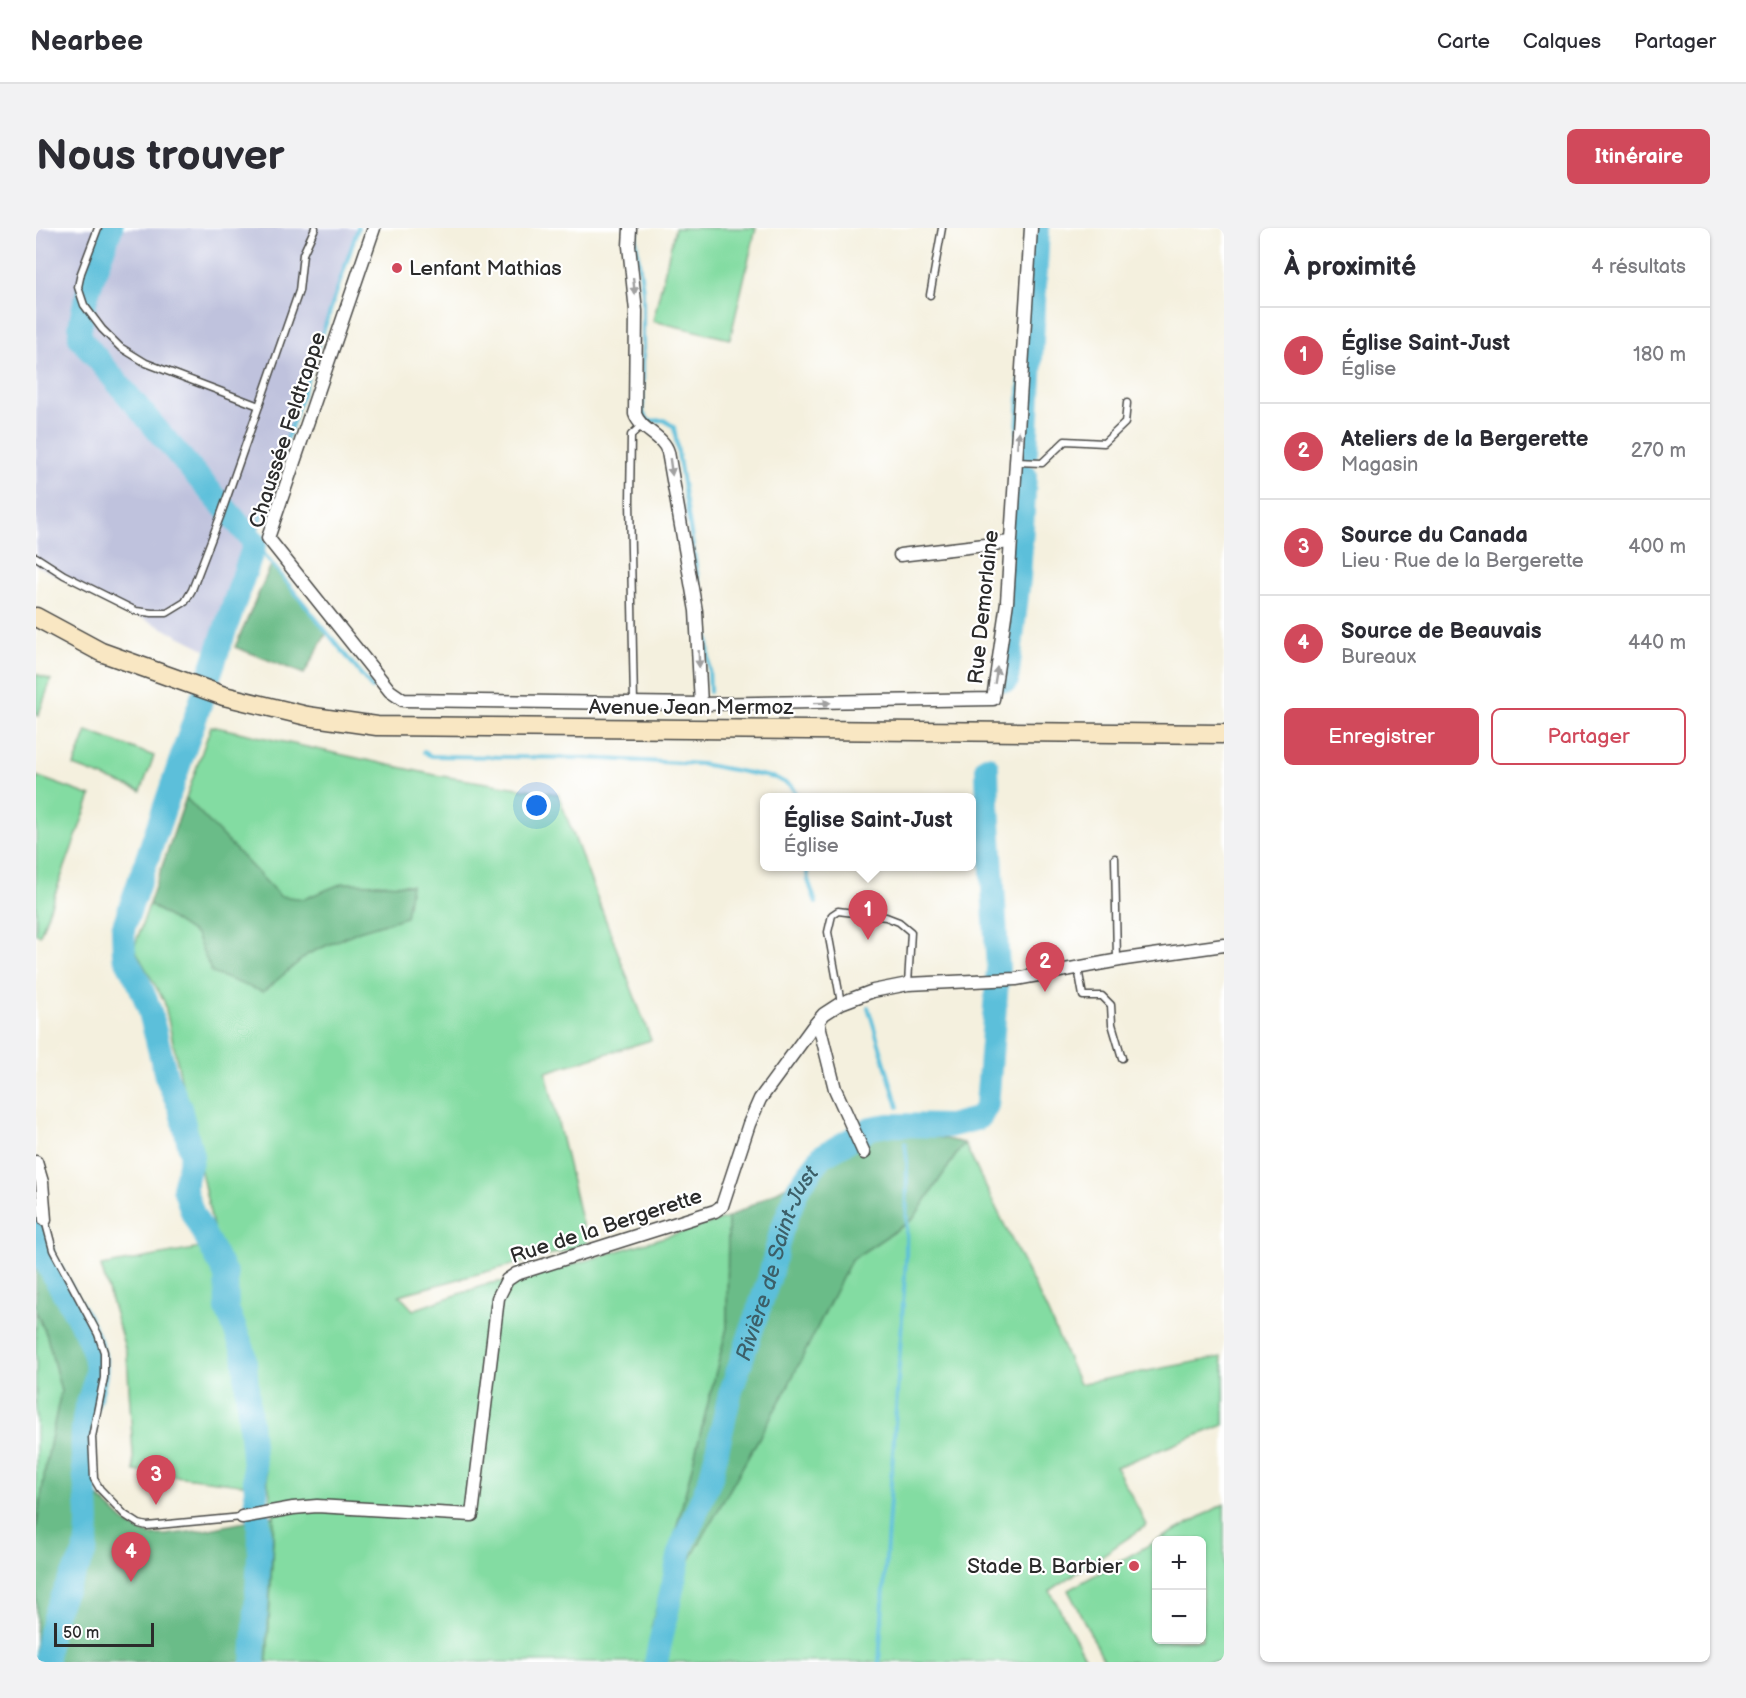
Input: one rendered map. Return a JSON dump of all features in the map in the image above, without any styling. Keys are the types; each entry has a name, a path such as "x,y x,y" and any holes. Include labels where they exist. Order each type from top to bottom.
{"main road":[{"name":"Avenue Jean Mermoz","path":"36,608 90,638 165,674"},
{"name":"Avenue Jean Mermoz","path":"36,617 101,652 224,696 327,720 385,727 1224,734"}],"street":[{"name":"Chaussée Feldtrappe","path":"374,228 268,538 398,698 412,701 700,704"},
{"path":"630,228 629,246 636,311 635,417 664,443 668,452 696,611 700,704"},
{"name":"Rue Demorlaine","path":"700,704 993,699 1005,616 1030,228"},
{"path":"900,555 1010,542"},
{"name":"Rue de la Bergerette","path":"242,1517 317,1506 472,1515 498,1298 503,1285 516,1274 715,1211 722,1206 752,1114 760,1100 818,1021 841,1003 873,991 908,984 1008,979 1117,960 1221,946"},
{"path":"818,1021 835,1089 859,1142"},
{"path":"36,1162 42,1182 45,1220"}],"lane":[{"path":"98,228 81,273 79,292 84,305 97,323 120,347 146,363 259,406"},
{"path":"36,557 64,575 129,608 144,613 166,613 189,597 259,406 298,291 303,254 315,228"},
{"path":"930,295 942,228"},
{"path":"1016,462 1042,463 1065,441 1104,443 1125,423 1127,403"},
{"path":"634,703 630,523 631,435 642,425"},
{"path":"1115,858 1117,960"},
{"path":"841,1003 828,932 832,915 838,911 886,917 899,922 910,932 908,984"},
{"path":"1078,968 1083,996 1102,996 1111,1005 1113,1024 1122,1058"},
{"name":"Rue de la Bergerette","path":"45,1220 53,1250 98,1334 104,1352 104,1378 91,1447 94,1479 100,1490 132,1521 147,1526 242,1517"}],"shaded area":[{"path":"36,228 359,228 213,653 36,565"}],"green space":[{"path":"675,228 756,228 730,339 653,321"},
{"path":"272,563 327,632 304,674 235,647"},
{"path":"36,674 51,680 38,716 36,715"},
{"path":"211,726 435,775 558,794 651,1040 546,1072 587,1245 399,1295 413,1310 491,1283 524,1279 728,1218 727,1328 652,1626 786,1390 851,1260 913,1219 964,1143 1047,1311 1079,1384 1221,1357 1224,1367 1224,1425 1116,1467 1147,1525 1050,1591 1088,1662 267,1662 274,1516 258,1430 248,1343 248,1485 134,1471 127,1355 101,1266 217,1245 164,1001 134,948"},
{"path":"87,731 154,756 141,791 74,766"},
{"path":"36,776 91,796 40,935 36,934"},
{"path":"186,798 280,896 304,899 343,883 411,885 406,917 359,931 308,954 263,992 212,973 196,935 149,904"},
{"path":"909,1131 964,1143 913,1219 851,1260 786,1390 651,1629 727,1328 728,1218 878,1136"},
{"path":"36,1183 40,1216 50,1254 71,1300 91,1335 98,1354 99,1374 85,1467 87,1486 129,1526 150,1535 205,1530 274,1516 267,1662 36,1662 36,1532 46,1464 61,1391 47,1336 36,1311"},
{"path":"36,1311 47,1336 61,1391 46,1464 36,1532"},
{"name":"Stade B. Barbier","path":"1224,1504 1224,1662 1105,1662 1068,1590 1152,1543 1152,1644 1206,1644 1206,1536 1165,1536"}],"waterway":[{"path":"111,228 86,298 80,338 255,543 207,682"},
{"path":"358,228 257,529 255,543 372,688"},
{"path":"637,228 636,240 643,291 643,413 649,421 664,420 674,427 708,641 710,692"},
{"name":"Rivière de Saint-Just","path":"1026,452 1038,228"},
{"name":"Rivière de Saint-Just","path":"1007,680 1019,578 1025,475"},
{"path":"202,698 123,929 124,955 149,1008 166,1076 180,1108 192,1156 184,1188 193,1214 226,1275 227,1309 244,1352 260,1539 253,1662"},
{"path":"424,752 431,756 584,758 701,764 776,778 791,786 796,793"},
{"name":"Rivière de Saint-Just","path":"656,1662 681,1548 711,1477 730,1394 769,1279 781,1232 798,1188 822,1156 871,1128 888,1125 949,1126 976,1119 981,1116 987,1105 998,969 987,767"},
{"path":"807,871 816,903"},
{"path":"868,1007 898,1107"},
{"path":"879,1662 906,1259 907,1161 905,1143"},
{"path":"36,1229 45,1259 88,1337 96,1362 94,1384 85,1412 83,1435 88,1515 86,1547 56,1612 48,1641 47,1662"},
{"path":"36,1245 40,1244"}],"place":[{"name":"Lenfant Mathias","path":"397,268"},
{"name":"Église Saint-Just","path":"868,940"},
{"name":"Ateliers de la Bergerette","path":"1045,992"},
{"name":"Source du Canada","path":"156,1505"},
{"name":"Stade B. Barbier","path":"1134,1566"},
{"name":"Source de Beauvais","path":"131,1582"}]}
